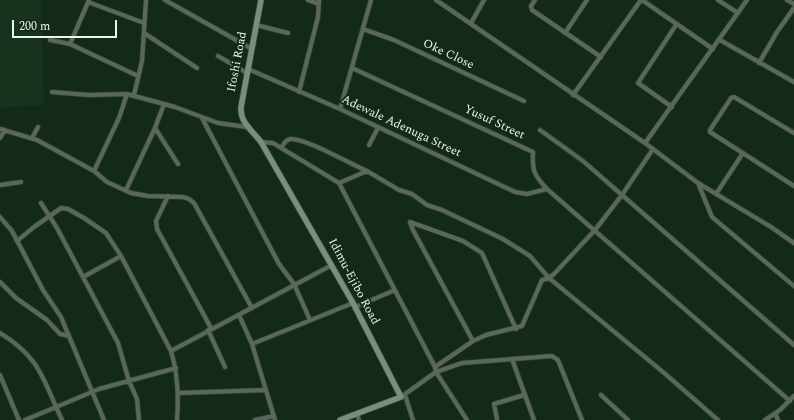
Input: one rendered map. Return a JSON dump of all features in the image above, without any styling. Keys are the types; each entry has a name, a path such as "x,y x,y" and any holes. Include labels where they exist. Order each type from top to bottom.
{"main road":[{"name":"Ifoshi Road","path":"247,127 241,112 259,1"},
{"name":"Idimu-Ejibo Road","path":"247,127 262,142 332,265 403,396"},
{"path":"340,420 358,417 403,396"}],"street":[{"path":"134,95 144,33 146,0"},
{"path":"165,0 252,49"},
{"path":"299,92 318,17 319,2 308,0"},
{"path":"340,109 371,0"},
{"path":"436,0 653,148 698,183 771,227 794,244"},
{"path":"471,23 484,0"},
{"path":"535,0 531,6 532,10 601,57"},
{"path":"565,33 587,0"},
{"path":"574,95 642,0 676,25 713,49"},
{"path":"719,0 738,13"},
{"path":"645,143 720,40 747,0"},
{"path":"787,0 794,4"},
{"path":"70,44 88,1 144,23"},
{"path":"759,63 777,32 794,8"},
{"path":"256,25 288,33"},
{"path":"672,107 638,83 676,25"},
{"name":"Oke Close","path":"363,29 394,40 524,101"},
{"path":"144,33 197,68"},
{"path":"50,40 70,44 138,76"},
{"path":"720,40 794,82"},
{"name":"Adewale Adenuga Street","path":"218,56 247,71 340,109 515,192 526,194 547,189"},
{"name":"Yusuf Street","path":"352,68 533,152 533,166 536,176 547,189 790,401"},
{"path":"52,92 89,95 134,95 202,118 228,125 247,127"},
{"path":"94,171 119,118 127,94"},
{"path":"794,133 733,97 710,131 794,186"},
{"path":"126,190 155,128 164,104"},
{"path":"202,118 279,264 294,284 310,320"},
{"path":"32,138 38,127"},
{"path":"155,128 178,164"},
{"path":"369,145 378,128"},
{"path":"0,138 2,129 32,138 94,171 107,182 126,190 148,196 168,196 190,199 194,203 252,308"},
{"path":"540,130 583,161 794,345"},
{"path":"281,148 286,141 290,139 313,146 367,171 400,190 412,194 427,205 474,224 516,247 530,256 550,278 718,420"},
{"path":"262,142 273,143 339,183 435,367 436,372 467,420"},
{"path":"435,367 473,341 486,335 516,329 523,324 542,280 550,278 595,230 622,195 653,148"},
{"path":"716,194 743,153"},
{"path":"339,183 367,171"},
{"path":"0,185 21,182"},
{"path":"698,183 712,217 794,286"},
{"path":"168,196 156,221 156,229 209,329 225,367"},
{"path":"41,203 118,343 129,380 137,400 139,420"},
{"path":"17,242 58,209 65,208 84,218 106,233 121,256 171,351 176,368 179,393 177,420"},
{"path":"0,217 12,231 43,290 61,317 104,420"},
{"path":"473,341 410,222 458,239 482,253 516,329"},
{"path":"83,277 121,256"},
{"path":"171,351 209,329 239,315 294,284 332,265"},
{"path":"0,282 16,298 47,320 60,334 69,336"},
{"path":"252,344 310,320 395,290"},
{"path":"239,315 252,344 274,418 256,420"},
{"path":"0,333 10,339 34,361 62,420"},
{"path":"413,420 403,396 436,372 462,363 552,356 556,357 582,420"},
{"path":"512,359 534,420"},
{"path":"25,420 93,392 129,380 176,368"},
{"path":"0,375 19,420"},
{"path":"179,393 265,390"},
{"path":"497,419 494,404 524,395"},
{"path":"602,395 628,420"},
{"path":"765,420 790,401 794,396"},
{"path":"775,413 778,420"}],"shaded area":[{"path":"0,0 41,0 44,105 0,108"}]}
